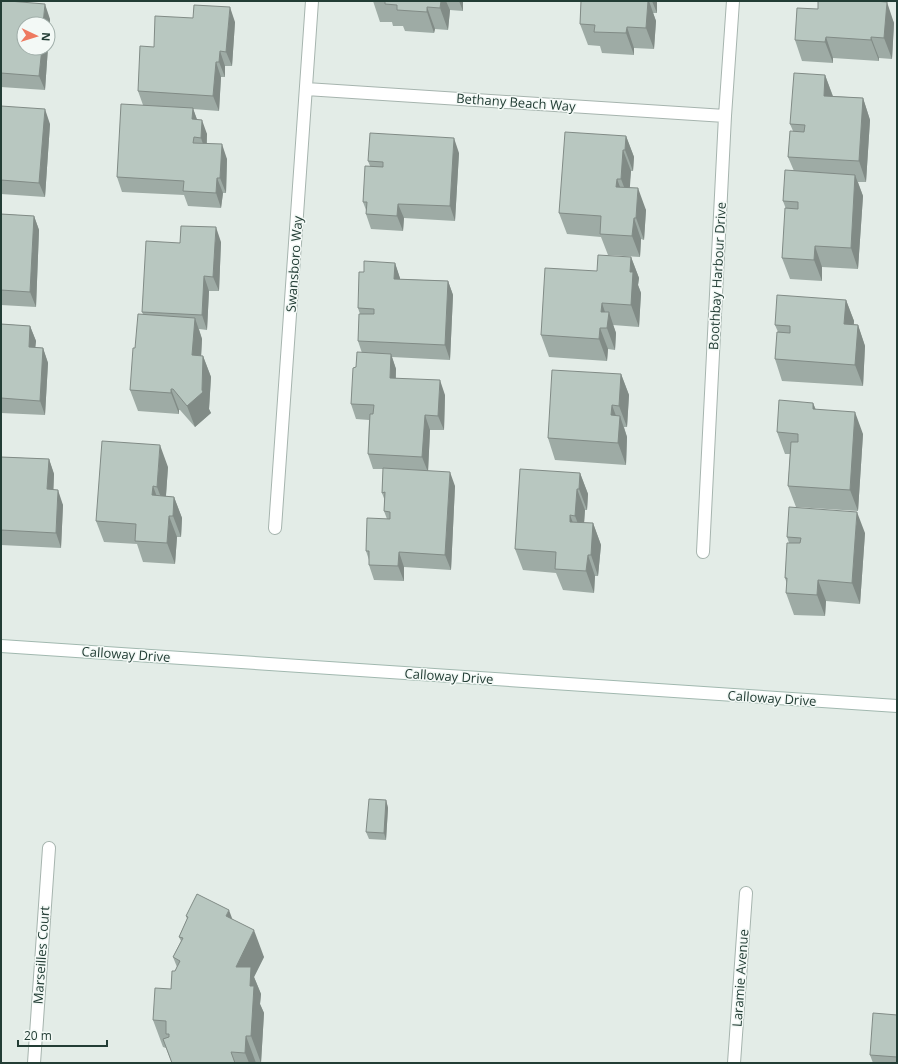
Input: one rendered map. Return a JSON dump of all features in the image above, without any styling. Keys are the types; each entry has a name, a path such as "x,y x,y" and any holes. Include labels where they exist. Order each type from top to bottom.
{"street":[{"name":"Swansboro Way","path":"275,528 312,1"},
{"name":"Boothbay Harbour Drive","path":"703,552 725,116 733,1"},
{"name":"Bethany Beach Way","path":"306,89 725,116"},
{"name":"Calloway Drive","path":"1,646 897,706"},
{"name":"Marseilles Court","path":"34,1063 49,848"},
{"name":"Laramie Avenue","path":"734,1063 746,893"}],"building":[{"path":"1,1 45,4 44,16 16,16 16,56 41,56 39,76 1,73"},
{"path":"385,1 441,1 440,8 427,7 427,12 397,10 397,5 385,4"},
{"path":"581,1 648,1 646,28 627,27 626,33 594,32 595,25 580,24"},
{"path":"818,1 887,2 884,38 871,37 871,40 826,37 825,42 795,40 797,8 818,9"},
{"path":"194,5 230,7 226,52 220,51 219,62 216,62 213,96 138,91 140,46 154,47 155,16 193,18"},
{"path":"794,73 825,75 824,96 863,98 859,161 788,157 790,131 804,132 805,125 790,124"},
{"path":"121,104 193,108 192,119 202,120 201,138 194,137 193,143 222,144 220,178 217,178 216,193 183,191 184,181 117,177"},
{"path":"1,106 45,109 39,183 1,180"},
{"path":"565,132 626,136 625,150 623,150 621,179 617,179 616,187 638,188 636,218 634,218 632,236 600,234 601,216 559,213"},
{"path":"370,133 454,138 450,206 398,204 397,216 366,214 367,202 363,202 365,166 383,167 383,162 368,161"},
{"path":"785,170 855,175 851,248 815,246 814,260 782,258 785,208 798,209 798,202 783,201"},
{"path":"1,214 34,216 30,292 1,290"},
{"path":"181,226 216,227 213,277 204,276 202,315 142,312 146,241 180,243"},
{"path":"598,255 631,257 630,272 633,272 631,305 602,303 601,312 609,312 607,328 600,328 599,339 541,335 545,268 597,271"},
{"path":"364,261 395,263 394,279 448,281 445,345 358,341 359,314 374,314 374,309 358,308 359,272 364,272"},
{"path":"777,295 846,300 844,324 858,325 855,365 775,359 777,332 790,333 790,326 775,325"},
{"path":"138,314 195,318 192,355 203,356 203,392 187,406 173,389 171,389 171,393 130,390 133,348 135,348"},
{"path":"1,324 30,326 29,347 43,348 40,401 1,398"},
{"path":"357,352 391,354 390,378 440,380 438,416 425,415 422,457 368,454 370,414 373,414 374,405 351,404 353,368 356,367"},
{"path":"552,370 621,374 619,406 612,405 611,415 620,416 618,443 548,438"},
{"path":"779,400 813,403 813,409 855,412 850,490 788,486 791,442 798,442 798,434 777,432"},
{"path":"102,441 160,445 157,487 153,486 152,495 174,497 173,516 169,516 167,543 135,541 136,524 96,521"},
{"path":"1,457 49,459 47,489 58,490 56,533 1,530"},
{"path":"383,468 450,472 445,555 399,552 398,566 369,565 369,551 366,551 367,518 390,519 390,512 384,511 385,492 382,493"},
{"path":"520,469 580,473 575,516 570,515 570,522 593,523 591,555 588,555 586,571 555,569 556,552 515,549"},
{"path":"789,507 857,512 852,583 818,580 817,595 786,593 787,578 785,578 787,543 800,543 801,538 787,537"},
{"path":"369,799 386,800 384,833 366,832"},
{"path":"197,894 229,910 226,916 254,930 236,967 251,967 250,986 254,986 251,1036 246,1036 245,1053 231,1052 235,1063 172,1063 163,1039 169,1037 169,1034 166,1034 166,1021 153,1020 155,988 171,989 172,971 175,971 180,961 173,957 183,938 179,937 188,917 186,916"},
{"path":"873,1013 897,1015 897,1057 870,1055"}]}
